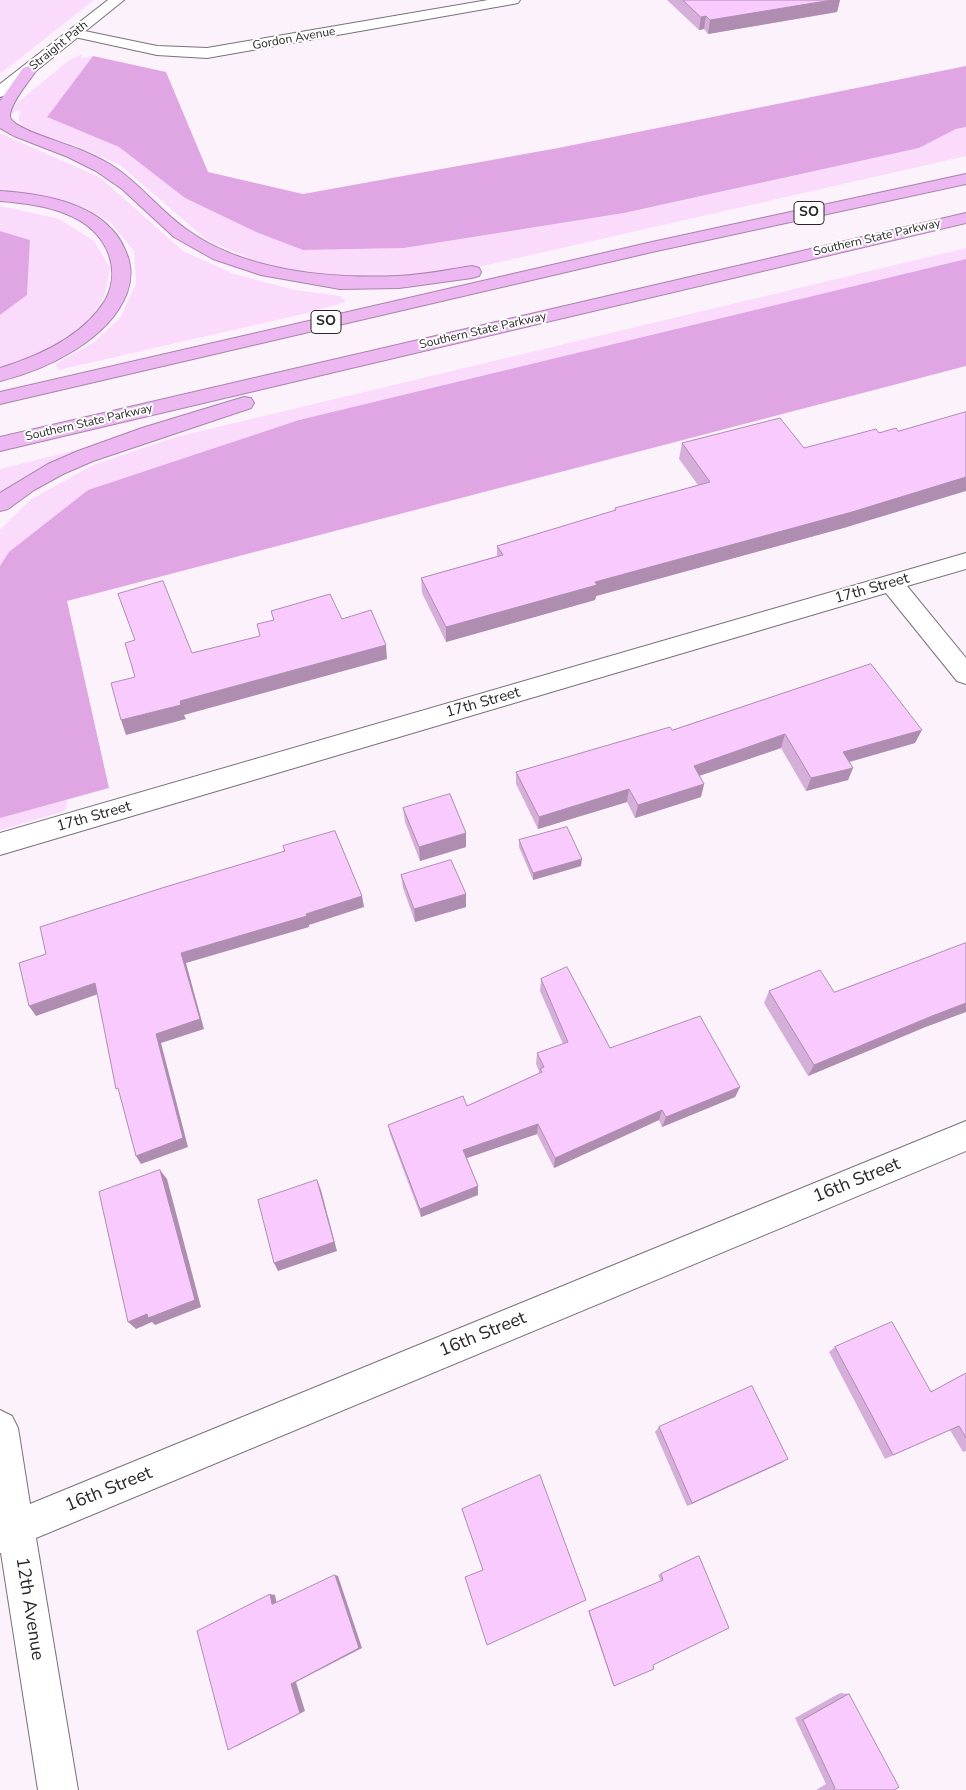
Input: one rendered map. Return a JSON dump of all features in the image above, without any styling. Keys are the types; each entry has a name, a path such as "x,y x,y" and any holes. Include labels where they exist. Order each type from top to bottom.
{"highway":[{"path":"28,71 3,108 2,117 5,124 20,133 74,153 102,167 128,185 180,233 219,255 250,267 322,281 379,284 652,247"},
{"name":"SO","path":"0,398 652,247 966,179"},
{"path":"0,196 46,202 66,208 96,224 106,233 119,254 122,277 115,299 98,321 87,331 51,354 0,375"},
{"name":"Southern State Parkway","path":"0,444 966,218"},
{"path":"0,504 45,476 98,451 392,352"}],"street":[{"name":"Straight Path","path":"0,92 117,0"},
{"name":"Gordon Avenue","path":"75,33 163,52 201,54 513,0"},
{"name":"17th Street","path":"0,844 966,561"},
{"path":"892,584 966,675"},
{"name":"16th Street","path":"8,1531 966,1136"},
{"name":"12th Avenue","path":"0,1428 8,1531 58,1790"}],"shaded area":[{"path":"0,0 94,0 0,74"},
{"path":"82,54 81,58 93,56 47,117 119,147 185,198 256,232 304,250 404,248 624,213 919,148 956,129 966,127 966,156 452,273 386,279 321,275 263,264 207,240 120,165 72,144 26,131 19,127 22,124 19,121 19,114 22,112 16,110 12,115 12,110 16,104 68,61"},
{"path":"93,56 166,72 208,172 303,194 558,148 966,66 966,127 956,129 919,148 624,213 404,248 303,250 256,232 185,198 119,147 47,117"},
{"path":"0,133 101,178 183,251 234,274 295,290 341,296 346,302 303,314 58,370 56,364 94,342 120,318 136,284 134,251 111,223 86,208 44,196 0,191"},
{"path":"0,206 59,219 94,241 110,268 103,298 85,323 43,351 0,371 0,315 27,295 30,240 0,231"},
{"path":"0,231 30,240 27,295 0,315"},
{"path":"966,248 966,259 299,420 88,490 0,566 0,530 30,500 93,465 176,437"},
{"path":"966,259 966,366 67,601 109,788 0,818 0,566 9,552 88,490 299,420"},
{"path":"76,450 76,457 0,497 0,469"},
{"path":"69,795 65,811 0,830 0,815"}],"building":[{"path":"683,0 832,0 710,20 706,16 701,17"},
{"path":"966,412 966,477 852,512 595,582 597,585 446,627 421,578 503,555 497,546 616,510 615,508 710,482 682,443 780,418 804,448 876,429 879,433 896,428 898,431"},
{"path":"163,581 192,653 260,636 257,624 274,620 271,611 330,594 342,619 371,610 386,645 180,701 181,705 121,720 111,683 135,677 125,643 135,640 118,594"},
{"path":"871,664 922,730 843,752 853,768 811,778 785,734 694,766 704,784 638,805 629,789 539,817 516,772 670,727 672,730"},
{"path":"450,794 466,833 419,847 403,808"},
{"path":"567,827 582,859 533,873 519,840"},
{"path":"335,831 362,896 306,914 307,916 181,953 200,1019 156,1034 183,1138 136,1156 118,1088 116,1089 95,983 29,1006 19,963 46,954 40,927 285,851 283,846"},
{"path":"451,860 466,894 414,909 401,875"},
{"path":"966,943 966,1003 814,1065 769,991 820,970 834,992"},
{"path":"567,967 610,1048 700,1016 740,1087 666,1117 662,1110 555,1158 538,1124 463,1150 478,1186 420,1209 388,1125 463,1096 467,1106 542,1072 540,1069 544,1067 537,1053 568,1042 541,979"},
{"path":"160,1170 195,1300 148,1318 147,1314 128,1322 99,1192"},
{"path":"317,1180 334,1242 274,1263 258,1200"},
{"path":"892,1322 931,1392 966,1373 966,1438 959,1426 893,1455 835,1347"},
{"path":"752,1386 788,1459 692,1503 659,1427"},
{"path":"540,1475 586,1600 487,1645 465,1577 483,1570 462,1509"},
{"path":"699,1556 729,1628 653,1665 654,1669 614,1686 589,1611 663,1580 661,1574"},
{"path":"335,1575 359,1648 291,1684 300,1713 228,1750 197,1631 270,1594 272,1604"},
{"path":"849,1694 899,1787 894,1790 833,1790 835,1788 803,1720"}]}
